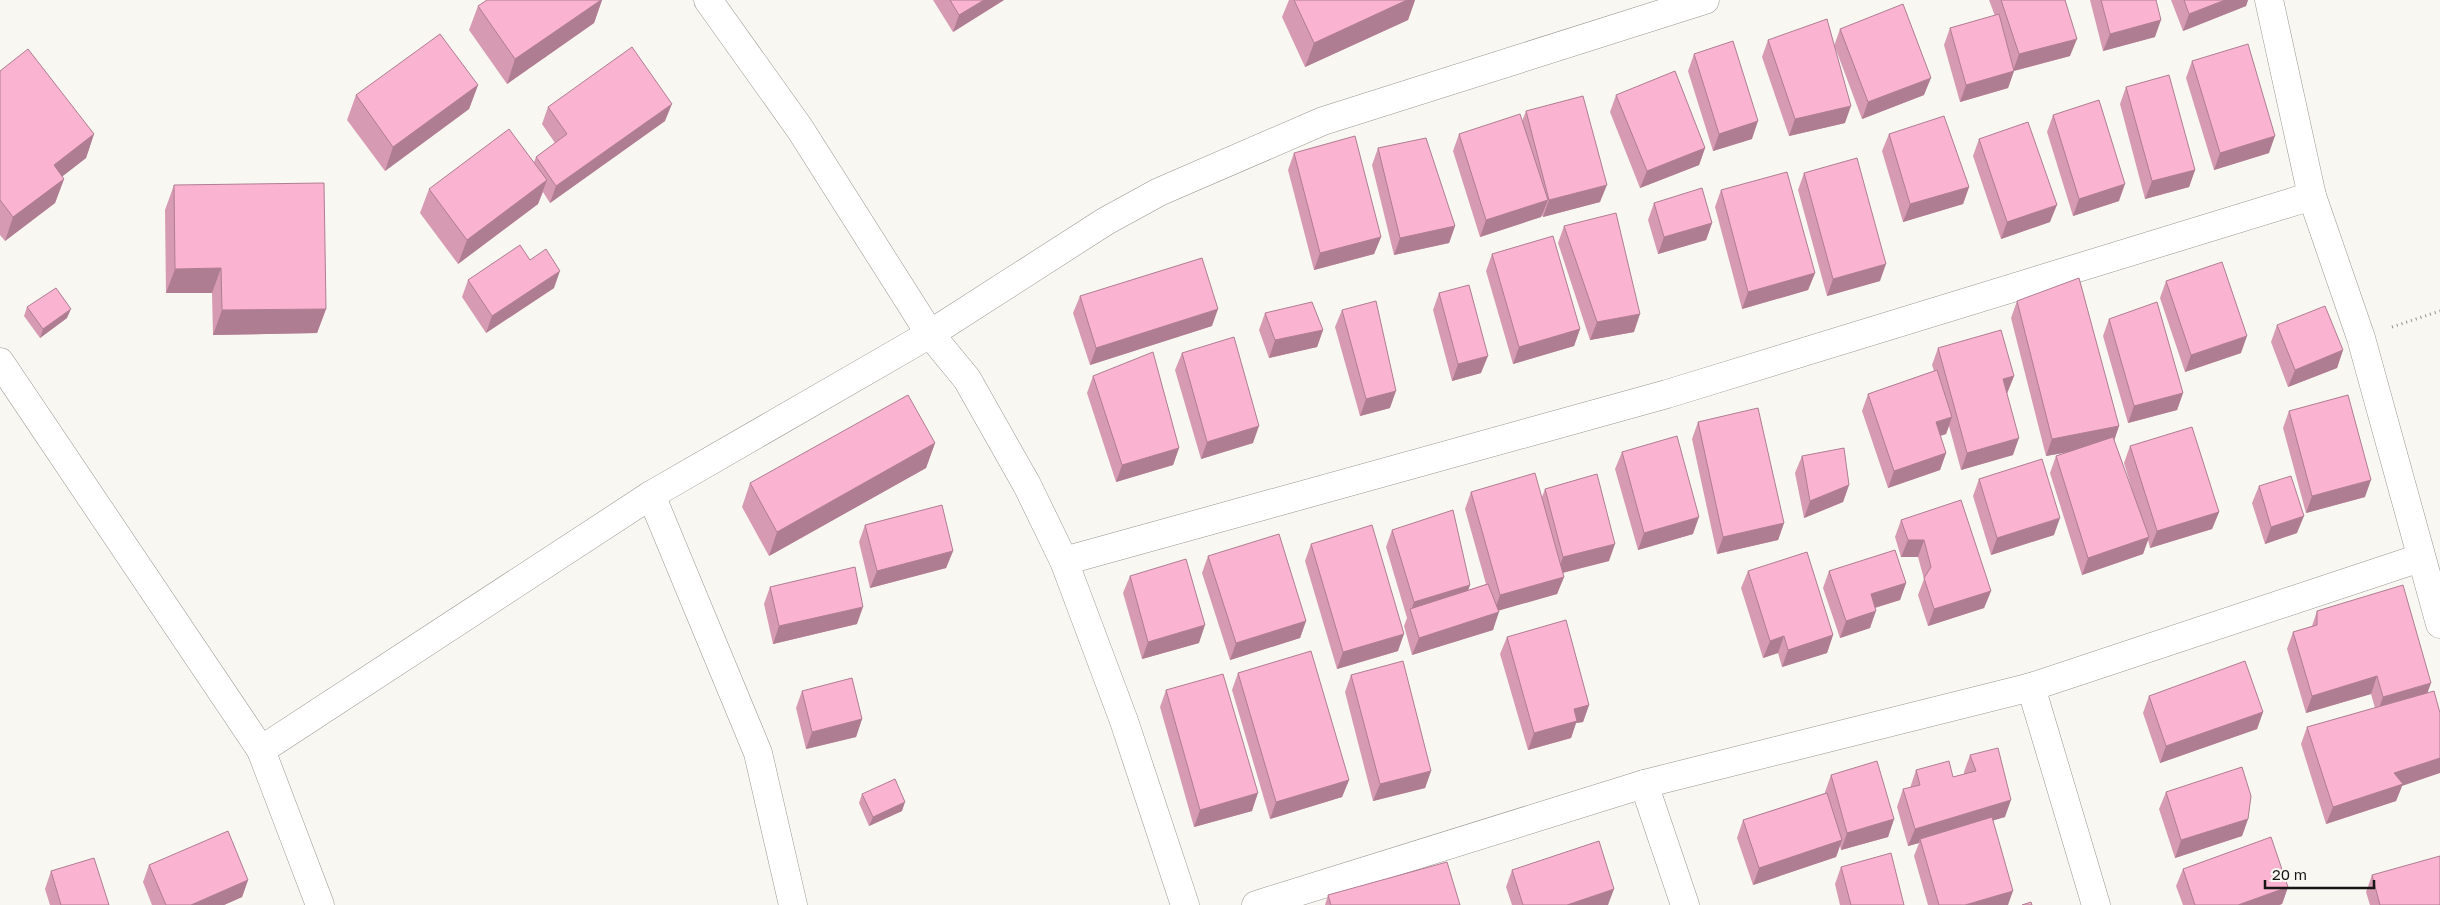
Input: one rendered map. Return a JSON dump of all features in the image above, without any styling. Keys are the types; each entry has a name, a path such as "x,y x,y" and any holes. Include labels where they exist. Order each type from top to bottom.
{"street":[{"path":"708,0 800,129 930,334 967,379 1027,485 1064,561 1124,721 1185,905"},
{"path":"261,750 652,495 930,334 1106,221 1159,192 1323,121 1705,0"},
{"path":"2269,0 2312,196 2361,338 2420,558 2440,624"},
{"path":"1064,561 1667,394 2312,196"},
{"path":"0,362 261,750 320,905"},
{"path":"652,495 758,753 793,905"},
{"path":"1256,905 1644,784 2031,687 2420,558"},
{"path":"2031,687 2096,905"},
{"path":"1644,784 1685,905"}],"path":[{"path":"2361,338 2440,311"}],"building":[{"path":"487,0 601,0 515,59 478,6"},
{"path":"950,0 984,0 959,15"},
{"path":"1294,0 1407,0 1314,43"},
{"path":"2001,0 2065,0 2077,39 2019,54"},
{"path":"2101,0 2156,0 2161,20 2110,34"},
{"path":"2184,0 2225,0 2189,14"},
{"path":"1903,4 1931,78 1868,102 1840,29"},
{"path":"1999,14 2014,71 1966,85 1950,28"},
{"path":"1827,19 1851,106 1795,119 1768,40"},
{"path":"440,34 478,85 393,147 356,95"},
{"path":"1733,41 1758,121 1719,134 1694,54"},
{"path":"2248,44 2275,136 2220,153 2192,61"},
{"path":"632,47 672,104 556,186 536,157 567,134 548,107"},
{"path":"28,49 94,134 54,165 64,179 13,217 0,200 0,71"},
{"path":"1675,71 1705,148 1647,171 1616,95"},
{"path":"2169,75 2195,170 2152,181 2126,87"},
{"path":"1583,96 1607,185 1549,200 1526,111"},
{"path":"2099,100 2125,184 2079,199 2053,115"},
{"path":"1520,114 1548,200 1486,220 1459,134"},
{"path":"1944,116 1969,187 1910,204 1889,134"},
{"path":"2028,122 2057,205 2007,222 1979,139"},
{"path":"509,129 547,180 467,240 429,189"},
{"path":"1355,136 1381,237 1320,253 1294,153"},
{"path":"1426,138 1455,226 1400,238 1378,148"},
{"path":"1857,158 1886,264 1833,279 1804,173"},
{"path":"1787,172 1815,273 1748,292 1721,190"},
{"path":"324,183 326,309 222,310 221,268 175,269 174,185"},
{"path":"1702,188 1712,223 1664,237 1654,203"},
{"path":"1616,213 1640,314 1597,322 1564,226"},
{"path":"1553,236 1580,329 1519,347 1492,254"},
{"path":"520,245 530,260 546,249 560,271 492,316 468,280"},
{"path":"1202,258 1218,309 1096,348 1080,296"},
{"path":"2222,262 2247,336 2191,355 2166,281"},
{"path":"2079,278 2119,426 2052,439 2017,301"},
{"path":"1469,285 1488,356 1458,364 1439,293"},
{"path":"56,288 71,309 43,329 27,307"},
{"path":"1376,301 1396,391 1366,399 1342,310"},
{"path":"1312,302 1323,330 1275,340 1265,313"},
{"path":"2157,302 2183,393 2134,406 2109,319"},
{"path":"2325,306 2343,350 2295,370 2277,325"},
{"path":"2001,330 2014,376 2003,379 2019,438 1967,453 1938,348"},
{"path":"1234,337 1259,426 1207,442 1182,353"},
{"path":"1153,352 1179,448 1122,465 1093,376"},
{"path":"1937,370 1952,417 1936,422 1946,453 1894,471 1868,394"},
{"path":"908,395 935,443 777,532 750,483"},
{"path":"2348,395 2371,480 2312,496 2289,411"},
{"path":"1758,408 1784,523 1723,537 1698,422"},
{"path":"2192,427 2219,512 2157,531 2130,446"},
{"path":"1677,436 1699,517 1644,533 1622,452"},
{"path":"2113,437 2149,537 2088,558 2056,456"},
{"path":"1844,448 1849,485 1810,501 1802,456"},
{"path":"2042,459 2060,518 1997,538 1979,479"},
{"path":"1535,473 1564,577 1500,595 1471,492"},
{"path":"1597,474 1615,544 1563,557 1545,489"},
{"path":"2291,476 2304,516 2271,527 2259,486"},
{"path":"1961,500 1991,591 1934,609 1924,578 1931,567 1924,540 1908,540 1901,520"},
{"path":"942,505 953,551 877,571 865,525"},
{"path":"1453,510 1470,585 1414,602 1392,530"},
{"path":"1372,525 1404,634 1343,652 1311,544"},
{"path":"1279,534 1306,621 1236,643 1208,556"},
{"path":"1895,550 1906,583 1871,594 1876,611 1846,621 1829,571"},
{"path":"1807,552 1833,635 1788,650 1784,636 1770,641 1748,571"},
{"path":"1186,559 1205,625 1148,642 1130,576"},
{"path":"855,567 863,607 779,626 770,587"},
{"path":"1488,584 1499,612 1419,638 1410,609"},
{"path":"2403,585 2431,683 2383,697 2377,676 2312,696 2293,632 2317,625 2317,611"},
{"path":"1566,620 1589,705 1574,709 1577,721 1534,733 1507,637"},
{"path":"1311,651 1349,780 1276,802 1238,673"},
{"path":"1403,661 1431,771 1380,784 1351,675"},
{"path":"2245,661 2263,712 2166,746 2149,696"},
{"path":"1223,674 1258,793 1200,810 1166,690"},
{"path":"852,678 862,719 812,732 802,691"},
{"path":"2434,691 2440,713 2440,758 2394,773 2403,784 2333,807 2307,727"},
{"path":"1998,748 2011,800 1915,829 1903,789 1920,785 1916,770 1949,761 1953,777 1976,771 1970,755"},
{"path":"1877,761 1894,819 1847,833 1831,775"},
{"path":"2242,767 2251,796 2248,819 2181,840 2166,792"},
{"path":"895,779 905,802 873,817 862,794"},
{"path":"1827,793 1842,840 1759,868 1743,820"},
{"path":"1992,817 2013,891 1965,905 1939,905 1920,839"},
{"path":"228,831 248,880 191,905 166,905 149,865"},
{"path":"2271,837 2288,887 2238,905 2195,905 2183,869"},
{"path":"1599,841 1614,889 1567,905 1523,905 1512,870"},
{"path":"1891,853 1904,905 1851,905 1841,867"},
{"path":"2440,856 2440,905 2380,905 2372,875"},
{"path":"94,858 109,905 61,905 51,871"},
{"path":"1447,862 1460,905 1331,905 1328,895"}]}
